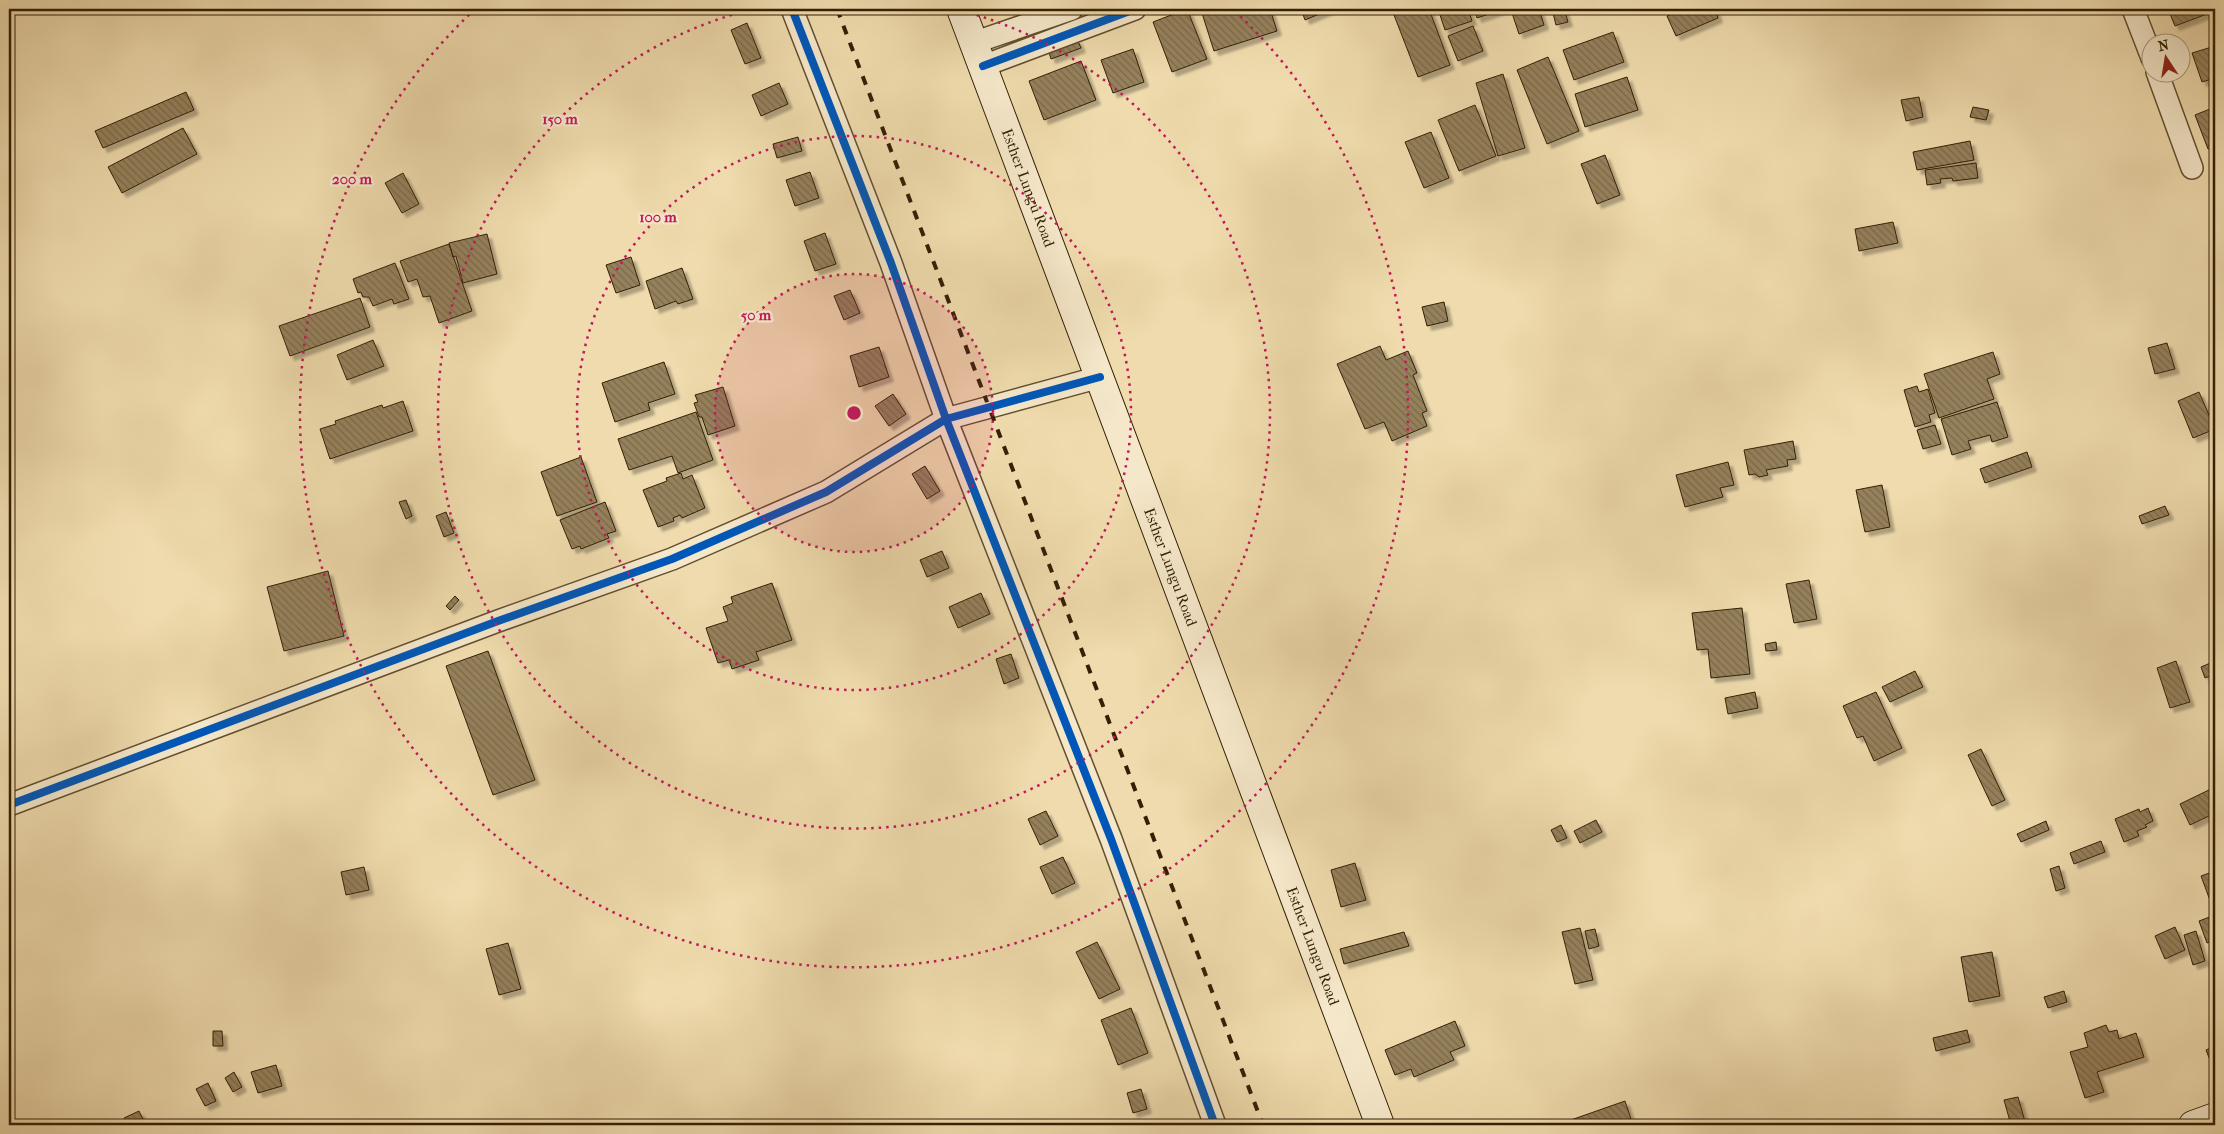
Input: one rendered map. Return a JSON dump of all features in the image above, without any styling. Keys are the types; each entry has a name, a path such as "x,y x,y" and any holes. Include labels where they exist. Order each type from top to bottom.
{"street":[{"path":"792,9 890,263 946,419 1111,839 1215,1125"},
{"name":"Esther Lungu Road","path":"961,9 1380,1125"},
{"path":"978,54 1072,9"},
{"path":"978,54 1135,9"},
{"path":"2133,9 2142,32"},
{"path":"2161,82 2192,168"},
{"path":"9,805 480,628 672,559 826,492 946,419 1100,377"},
{"path":"2193,1125 2215,1117"}],"building":[{"path":"1187,9 1207,59 1172,72 1153,22"},
{"path":"1270,9 1277,31 1214,51 1201,10"},
{"path":"1301,9 1331,9 1305,20"},
{"path":"1411,9 1429,9 1450,65 1418,77 1394,15"},
{"path":"1438,9 1468,9 1472,21 1445,30"},
{"path":"1474,9 1501,9 1501,10 1477,18"},
{"path":"1524,9 1539,9 1544,25 1519,34 1512,13"},
{"path":"1552,9 1564,9 1568,22 1556,25"},
{"path":"1683,9 1715,9 1718,18 1676,36 1667,16"},
{"path":"2168,9 2215,9 2215,11 2175,26"},
{"path":"747,23 761,58 745,64 731,30"},
{"path":"1473,26 1483,51 1458,61 1448,36"},
{"path":"2215,31 2215,46 2210,33"},
{"path":"1613,32 1624,62 1574,80 1563,50"},
{"path":"1077,39 1081,48 1051,59 1048,49"},
{"path":"2215,46 2215,78 2202,82 2192,53"},
{"path":"1133,49 1144,82 1113,93 1101,60"},
{"path":"1548,57 1579,131 1547,144 1517,70"},
{"path":"1081,61 1096,100 1044,120 1029,81"},
{"path":"1503,74 1525,148 1498,156 1476,83"},
{"path":"1627,77 1638,110 1585,127 1575,94"},
{"path":"779,83 788,104 761,116 752,95"},
{"path":"186,92 194,110 103,148 95,131"},
{"path":"1919,97 1923,117 1906,121 1901,100"},
{"path":"1475,105 1496,156 1459,171 1438,120"},
{"path":"1973,107 1989,110 1986,120 1970,117"},
{"path":"2215,107 2215,147 2208,149 2195,115"},
{"path":"183,128 197,154 122,193 108,167"},
{"path":"1431,132 1449,178 1424,188 1405,142"},
{"path":"798,137 802,151 777,158 773,144"},
{"path":"1970,141 1974,160 1917,170 1913,152"},
{"path":"1605,155 1620,195 1597,204 1581,164"},
{"path":"1976,163 1978,178 1953,181 1952,178 1940,179 1941,183 1927,185 1925,170"},
{"path":"810,172 819,198 795,206 786,180"},
{"path":"403,173 419,204 402,213 385,183"},
{"path":"1893,222 1898,243 1859,251 1855,229"},
{"path":"825,233 836,264 815,271 804,241"},
{"path":"487,234 497,274 463,283 456,256 453,257 449,243"},
{"path":"449,244 472,311 439,323 430,296 423,297 417,279 408,282 400,261"},
{"path":"631,257 640,285 616,293 606,265"},
{"path":"395,263 409,299 394,304 392,299 373,306 369,297 363,297 361,292 358,293 353,279"},
{"path":"682,268 693,299 678,304 676,301 655,309 646,281"},
{"path":"850,290 860,313 844,320 834,296"},
{"path":"360,298 370,327 290,356 279,326"},
{"path":"1444,302 1448,321 1427,326 1422,307"},
{"path":"373,340 384,366 347,380 337,355"},
{"path":"2167,343 2175,369 2155,374 2148,348"},
{"path":"1380,346 1386,360 1408,351 1417,373 1413,375 1427,411 1422,413 1427,426 1392,441 1384,422 1365,429 1337,364"},
{"path":"879,347 889,377 859,387 850,356"},
{"path":"1993,352 2000,374 1987,379 1994,399 1939,418 1924,374"},
{"path":"664,362 675,394 648,403 650,410 615,422 602,383"},
{"path":"1917,386 1919,392 1928,389 1935,413 1929,415 1931,422 1915,427 1904,390"},
{"path":"723,387 735,426 708,435 702,417 699,417 694,403 698,402 695,395"},
{"path":"2199,392 2215,429 2193,438 2178,401"},
{"path":"893,394 906,414 889,426 875,406"},
{"path":"403,401 413,431 330,459 320,429 336,424 335,421 382,405 383,408"},
{"path":"1997,402 2008,437 1992,442 1990,435 1968,441 1971,449 1952,455 1941,419"},
{"path":"696,412 713,460 678,473 672,456 629,470 618,439"},
{"path":"1935,425 1941,444 1923,449 1917,430"},
{"path":"1793,441 1796,459 1787,460 1788,466 1766,470 1768,475 1759,477 1755,474 1749,475 1744,450"},
{"path":"2027,452 2032,467 1985,483 1980,469"},
{"path":"581,457 597,502 557,516 541,472"},
{"path":"1728,462 1734,485 1720,488 1723,497 1685,507 1676,475"},
{"path":"925,466 940,491 927,499 912,474"},
{"path":"681,473 683,479 692,475 705,508 682,518 680,515 673,518 674,521 658,527 643,490 667,481 666,478"},
{"path":"1882,485 1890,527 1865,532 1856,490"},
{"path":"406,500 412,516 406,519 399,502"},
{"path":"605,502 616,531 607,534 609,538 581,549 580,546 572,549 560,520"},
{"path":"2165,506 2169,515 2142,524 2139,516"},
{"path":"446,512 454,533 444,537 436,516"},
{"path":"942,551 949,568 927,577 920,560"},
{"path":"328,571 344,636 284,651 267,587"},
{"path":"1809,580 1817,619 1794,623 1786,584"},
{"path":"772,583 792,640 756,652 759,660 732,669 729,660 718,663 706,628 728,621 723,607 733,603 731,597"},
{"path":"981,593 990,614 958,628 949,607"},
{"path":"455,596 459,600 450,610 446,606"},
{"path":"1742,608 1750,674 1711,678 1708,649 1697,650 1692,613"},
{"path":"1776,642 1777,650 1766,651 1765,644"},
{"path":"488,651 535,780 493,795 446,666"},
{"path":"1011,654 1019,678 1004,684 996,659"},
{"path":"2176,661 2190,702 2170,708 2157,668"},
{"path":"2215,661 2215,674 2205,678 2201,667"},
{"path":"1915,671 1923,687 1890,702 1882,687"},
{"path":"1755,692 1758,708 1728,714 1725,698"},
{"path":"1876,692 1902,748 1874,761 1863,736 1857,738 1843,706"},
{"path":"1981,749 2005,800 1992,806 1968,755"},
{"path":"2215,787 2215,813 2190,825 2180,804"},
{"path":"2148,808 2153,821 2145,825 2147,827 2137,831 2139,836 2124,842 2115,819 2139,809 2140,812"},
{"path":"1046,811 1058,836 1040,845 1028,819"},
{"path":"1596,820 1602,832 1580,843 1574,831"},
{"path":"2046,821 2049,830 2021,842 2017,834"},
{"path":"1561,825 1567,838 1557,842 1551,830"},
{"path":"2101,841 2105,852 2074,864 2070,853"},
{"path":"1063,857 1075,883 1052,894 1040,867"},
{"path":"1355,863 1366,900 1341,907 1331,870"},
{"path":"2059,866 2065,888 2056,891 2050,869"},
{"path":"364,867 369,890 346,895 341,872"},
{"path":"2215,871 2215,902 2211,903 2201,876"},
{"path":"2215,915 2215,925 2210,926 2215,940 2207,943 2199,921"},
{"path":"2175,927 2185,950 2165,959 2155,936"},
{"path":"1580,928 1593,980 1575,984 1562,932"},
{"path":"1595,929 1599,946 1589,949 1585,931"},
{"path":"2196,931 2205,961 2193,965 2184,935"},
{"path":"1404,932 1409,946 1344,964 1340,949"},
{"path":"1097,942 1120,989 1099,999 1076,952"},
{"path":"508,943 521,989 499,995 486,949"},
{"path":"1992,952 2000,996 1969,1002 1961,957"},
{"path":"2064,991 2067,1002 2048,1008 2044,997"},
{"path":"1131,1008 1148,1053 1118,1065 1101,1020"},
{"path":"1455,1021 1465,1046 1450,1052 1454,1060 1414,1077 1411,1069 1395,1075 1385,1050"},
{"path":"2106,1025 2109,1032 2117,1030 2119,1039 2136,1033 2144,1057 2097,1072 2104,1092 2085,1098 2070,1052 2088,1047 2084,1033"},
{"path":"1967,1030 1970,1042 1936,1051 1933,1038"},
{"path":"213,1031 222,1031 223,1046 213,1046"},
{"path":"2215,1046 2215,1064 2212,1065 2206,1050"},
{"path":"276,1065 282,1086 258,1093 251,1072"},
{"path":"234,1072 242,1087 233,1092 225,1078"},
{"path":"208,1083 216,1101 205,1106 196,1089"},
{"path":"1141,1089 1147,1109 1133,1113 1127,1093"},
{"path":"2018,1097 2026,1125 2011,1125 2004,1100"},
{"path":"1625,1101 1632,1122 1622,1125 1569,1125 1568,1121"},
{"path":"139,1111 146,1125 127,1125 124,1118"}],"railway":[{"path":"837,9 1263,1125"}],"cycle path":[{"path":"792,9 891,263 946,419 1111,839 1215,1125"},
{"path":"983,66 1135,9"},
{"path":"9,805 498,621 672,559 826,492 946,419 1100,377"}]}
